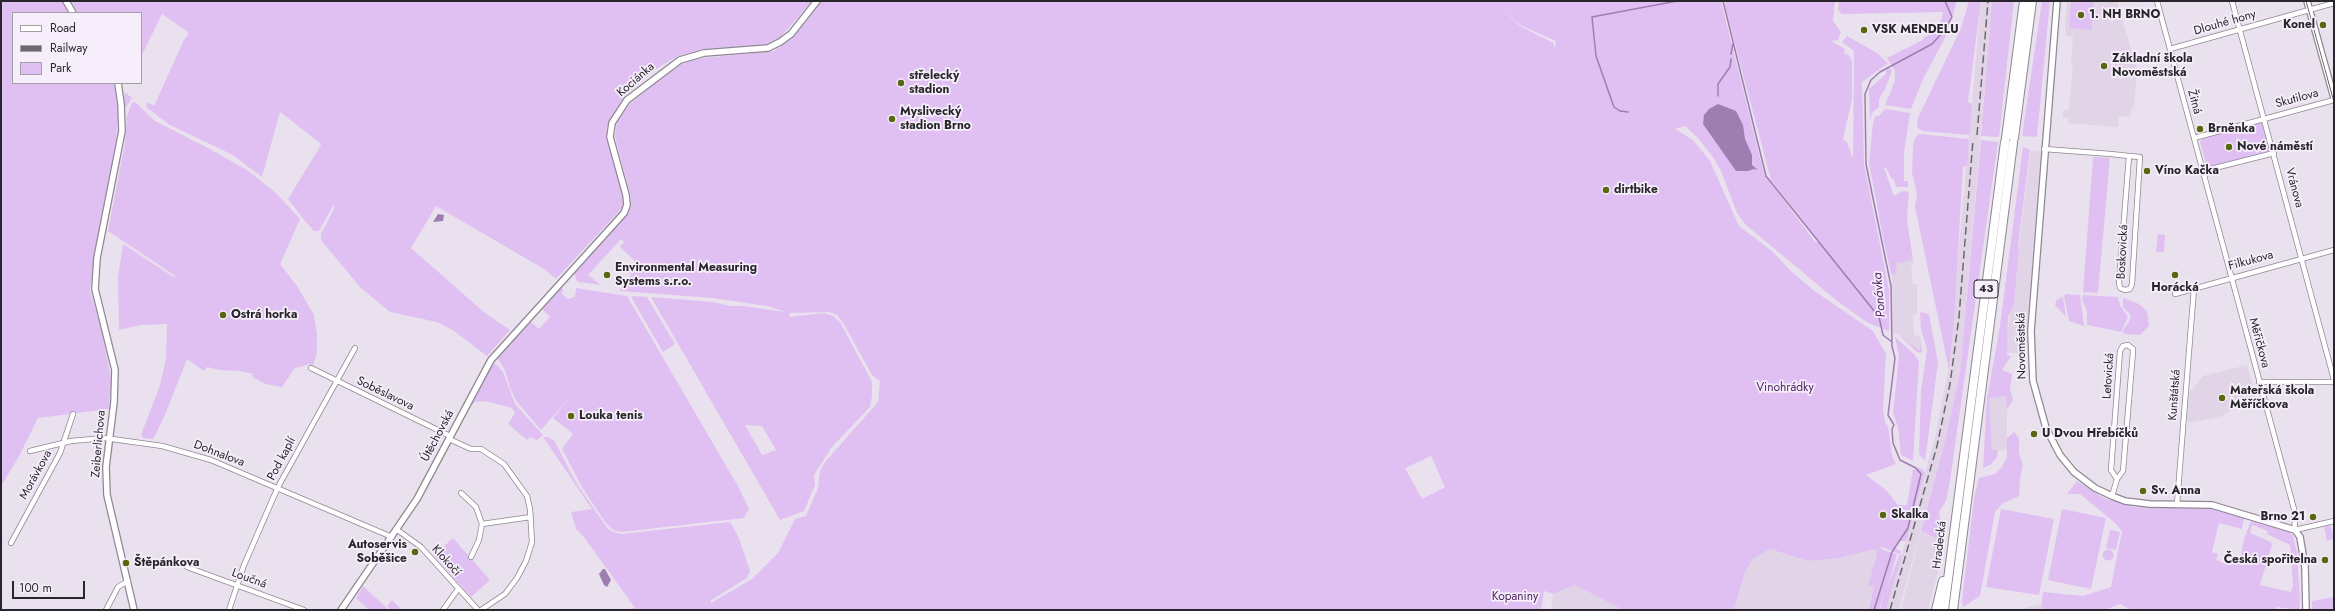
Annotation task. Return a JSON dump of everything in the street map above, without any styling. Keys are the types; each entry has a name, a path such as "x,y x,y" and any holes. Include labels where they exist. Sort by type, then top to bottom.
{"highway":[{"name":"43","path":"2010,140 2024,1"},
{"name":"43","path":"1965,484 2010,140 2032,1"},
{"name":"Hradecká","path":"1944,610 1953,541 1965,484"},
{"name":"Hradecká","path":"1953,610 1965,484"},
{"path":"1936,610 1953,541"}],"street":[{"path":"66,1 72,12"},
{"name":"Kociánka","path":"562,279 617,220 627,205 624,186 610,137 612,124 627,100 680,60 704,53 762,49 780,42 791,34 817,1"},
{"name":"Novoměstská","path":"2057,1 2030,331 2032,370 2036,396 2046,428 2063,460 2086,482 2112,496 2136,503 2219,506 2295,530"},
{"name":"Žitná","path":"2157,1 2194,138"},
{"name":"Vránova","path":"2232,1 2265,118 2334,381"},
{"path":"2307,1 2334,99"},
{"name":"Dlouhé hony","path":"2170,49 2334,3"},
{"name":"Zeiberlichova","path":"118,84 121,104 122,131 95,279 96,296 115,370 116,387 106,476 109,506 134,610"},
{"name":"Skutilova","path":"2265,118 2334,99"},
{"path":"2265,118 2194,138 2203,171 2274,153"},
{"name":"Boskovická","path":"2044,149 2128,156 2140,157 2132,280 2130,289 2125,290 2120,288 2119,283 2128,156"},
{"name":"Měřičkova","path":"2203,171 2294,509 2295,530"},
{"name":"Filkukova","path":"2174,294 2231,277 2334,250"},
{"name":"Útěchovská","path":"341,610 417,499 491,360 562,279"},
{"name":"Kunštátská","path":"2177,504 2194,288"},
{"name":"Letovická","path":"2112,496 2117,478 2123,471 2134,352 2130,346 2125,344 2120,350 2111,470 2117,478"},
{"name":"Pod kaplí","path":"228,610 278,487 355,348"},
{"name":"Soběslavova","path":"311,368 471,449 481,449 504,464 527,496 531,517 532,542 521,572 505,594 481,610"},
{"path":"2259,382 2334,381"},
{"name":"Morávkova","path":"11,543 65,442 73,414"},
{"name":"Dohnalova","path":"30,451 65,442 110,438 146,442 192,453 278,487 392,537"},
{"path":"462,493 476,507 482,524 479,540 471,557"},
{"path":"482,524 531,517"},
{"path":"2306,610 2305,566 2300,537 2295,530 2334,521"},
{"name":"Klokočí","path":"396,529 421,547 478,610"},
{"name":"Loučná","path":"187,567 304,610"},
{"path":"106,610 118,586 128,581"},
{"path":"443,610 458,589"}],"shaded area":[{"path":"1981,1 1992,1 1960,373 1946,437 1899,610 1886,610 1936,434 1948,371"},
{"name":"Základní škola Novoměstská","path":"2067,1 2117,1 2137,69 2134,108 2131,108 2131,117 2119,116 2118,127 2068,123 2069,117 2063,117 2063,110 2069,110 2073,63 2071,62 2073,37 2066,36 2065,28"},
{"path":"1718,104 1736,111 1743,125 1745,139 1752,155 1752,165 1758,170 1736,171 1703,124 1704,115 1709,109"},
{"path":"2031,151 2041,152 2028,317 2027,353 2006,353 2009,315 2014,307 2019,246"},
{"path":"438,214 444,215 443,221 433,222"},
{"path":"1913,260 1914,263 1911,264 1913,284 1917,284 1917,314 1913,315 1914,335 1919,336 1921,339 1920,351 1899,334 1893,332 1892,263"},
{"name":"Mateřská škola Měříčkova","path":"2247,365 2258,403 2228,412 2222,416 2189,423 2187,420 2189,393 2203,376"},
{"path":"1998,395 2007,396 2007,450 1992,451 1989,398"},
{"path":"1921,531 1942,543 1942,556 1928,610 1901,610"},
{"path":"1770,549 1808,561 1839,558 1877,549 1869,586 1874,587 1867,610 1734,610 1745,572 1753,559"},
{"path":"603,569 605,569 611,580 607,587 604,585 599,574"},
{"path":"1575,585 1623,610 1551,610 1553,594"},
{"path":"2043,604 2056,610 2016,610"}],"green space":[{"path":"1,1 62,1 68,12 12,12 12,84 114,84 118,113 116,145 103,208 90,290 102,332 111,379 109,409 38,418 19,456 1,486"},
{"path":"71,1 812,1 779,39 768,44 705,49 678,56 659,67 624,96 607,127 606,138 624,198 622,208 556,279 544,269 436,206 411,248 485,313 510,330 487,356 454,331 437,322 390,312 360,287 321,240 321,234 334,209 334,204 319,231 314,231 288,199 321,145 280,112 262,177 231,154 170,125 146,107 148,102 154,106 185,38 188,35 188,32 162,14 142,55 142,12 77,12"},
{"path":"821,1 1721,1 1764,174 1816,243 1819,241 1771,180 1725,6 1726,1 1835,1 1833,21 1841,32 1838,40 1831,41 1845,49 1844,53 1849,55 1852,61 1852,99 1843,139 1847,142 1853,159 1854,51 1842,42 1847,36 1877,53 1888,63 1862,82 1864,164 1889,290 1889,331 1868,323 1836,300 1746,225 1737,213 1721,171 1713,157 1698,138 1685,126 1675,129 1693,140 1710,161 1739,226 1772,251 1790,270 1813,290 1873,331 1886,354 1883,409 1885,423 1888,426 1892,456 1896,464 1866,475 1886,490 1898,505 1907,505 1913,469 1920,468 1925,472 1906,541 1899,541 1894,548 1901,551 1900,554 1902,555 1886,610 1880,610 1884,592 1879,610 1868,610 1874,587 1868,586 1877,554 1876,549 1839,558 1808,561 1770,549 1753,559 1745,572 1734,610 1623,610 1575,585 1553,594 1544,591 1541,610 622,610 635,608 584,537 576,529 571,512 592,509 543,437 554,440 577,484 608,529 613,532 622,534 730,522 739,538 750,571 747,578 710,601 711,603 752,579 778,553 795,519 806,516 818,488 820,471 825,462 878,402 880,381 872,375 845,326 837,315 829,312 789,313 790,317 824,313 833,316 840,322 872,382 872,396 870,407 832,447 814,475 815,485 804,511 780,520 651,297 713,302 730,306 743,306 786,312 767,306 712,298 619,291 631,275 627,271 636,262 620,247 624,242 621,239 588,275 601,285 579,282 576,280 574,272 630,211 631,197 615,137 617,122 631,103 682,64 695,59 774,51 794,36","holes":["1497,5 1520,25 1556,41 1555,48 1553,43 1520,26","745,425 762,426 776,450 762,455","1431,456 1445,487 1422,499 1405,468","1879,546 1900,554 1888,585 1897,554 1883,550"]},
{"path":"1839,1 1957,1 1946,36 1923,79 1911,109 1885,105 1895,81 1895,71 1887,58 1921,41 1941,21 1943,12 1842,14 1838,10"},
{"path":"1969,1 1981,1 1968,102 1972,104 1970,135 1923,131 1917,128 1918,118 1961,28"},
{"path":"1992,1 2014,1 1999,137 1981,136"},
{"path":"2042,1 2050,1 2037,137 2022,136"},
{"name":"1. NH BRNO","path":"2071,1 2094,1 2092,30 2069,28"},
{"path":"1890,68 1892,71 1885,89 1879,99 1879,107 1872,113 1870,121 1869,89 1886,74 1886,70"},
{"path":"126,93 132,98 125,109 124,95"},
{"path":"135,102 155,121 247,170 275,192 300,219 280,264 297,286 314,315 317,334 317,352 313,366 311,364 295,368 282,387 266,384 252,377 253,374 240,371 220,370 207,367 204,371 187,359 165,415 153,439 143,438 141,435 160,385 166,359 167,324 141,325 119,330 118,277 123,244 175,278 174,275 108,231 125,143 127,116 132,103"},
{"path":"1885,109 1910,113 1904,153 1904,181 1908,181 1908,187 1896,187 1894,179 1891,178 1886,167 1884,168 1894,196 1903,191 1909,192 1907,219 1913,260 1896,263 1897,270 1894,275 1891,274 1869,163 1875,116 1879,116"},
{"path":"2261,120 2270,152 2207,168 2200,142 2204,137"},
{"path":"1919,134 1969,139 1967,166 1963,166 1954,320 1949,370 1915,207 1917,194 1912,173 1913,146 1915,138"},
{"path":"1981,140 1998,142 1950,481 1946,501 1939,512 1943,542 1921,531 1946,437 1960,373"},
{"path":"2023,147 2030,150 2018,246 2014,306 2008,316 2007,355 2011,356 2002,370 2012,374 2010,389 2013,400 2007,409 2006,396 1989,398 1992,450 1998,450 1997,457 1990,465 1983,468 1987,399 2000,326"},
{"path":"2093,157 2110,158 2098,293 2083,292"},
{"path":"2158,234 2165,235 2164,252 2156,252"},
{"path":"559,288 563,289 562,294 568,299 575,297 576,288 627,296 739,488 749,509 744,518 621,532 613,530 605,522 582,487 562,449 573,434 553,418 569,398 541,430 517,402 510,388 505,370 498,359 498,356 526,325 531,322 539,329 550,317 542,309"},
{"path":"2066,294 2080,295 2084,326 2069,321 2064,296"},
{"path":"2083,295 2118,297 2120,305 2128,317 2121,332 2087,325 2087,311 2082,299"},
{"path":"631,297 647,297 675,344 663,352"},
{"path":"2063,297 2066,317 2055,305 2056,301"},
{"path":"2123,298 2139,304 2147,311 2149,326 2140,335 2124,334 2123,330 2129,322 2131,315 2123,307"},
{"path":"1920,312 1929,314 1938,363 1925,461 1919,454 1921,391 1927,349 1921,330"},
{"path":"1896,332 1920,351 1921,339 1922,353 1917,352"},
{"path":"1895,337 1915,355 1919,362 1913,461 1901,455 1898,427 1893,413 1899,357"},
{"path":"495,363 503,372 515,404 543,435 537,440 530,437 527,440 508,424 515,413 512,408 485,401 475,402 471,406 484,377"},
{"path":"2014,432 2019,438 2019,453 2023,465 2020,478 2019,496 2002,504 1995,512 1980,596 1963,607 1962,601 1974,499 1979,478 1995,474 2001,468 2007,457 2007,438"},
{"path":"2077,481 2104,498 2134,507 2215,509 2242,516 2244,518 2242,529 2219,523 2212,552 2218,554 2216,560 2226,564 2235,563 2240,558 2245,536 2251,521 2289,532 2293,536 2297,553 2300,600 2299,610 2277,607 2276,610 2131,610 2120,604 2105,610 2047,610 2041,606 2043,592 2083,596 2111,587 2122,531 2115,523 2080,494 2067,494","holes":["2252,525 2268,531 2267,534 2290,545 2293,585 2291,592 2260,585 2272,545 2271,542 2250,533"]},
{"path":"2001,509 2054,519 2039,595 1986,587"},
{"path":"2062,509 2106,518 2091,589 2048,580"},
{"path":"2330,525 2334,539 2327,541 2324,527"},
{"path":"2110,530 2120,532 2116,550 2106,548"},
{"path":"453,538 490,580 471,597 434,555"},
{"path":"2106,550 2110,550 2112,551 2112,559 2106,560 2103,557 2103,553"},
{"path":"363,586 389,610 369,610 356,598"},
{"path":"2334,597 2334,610 2312,610 2312,601"},
{"path":"392,600 400,608 399,610 392,610 387,606"}],"waterway":[{"path":"1628,112 1620,111 1614,107 1596,56 1592,17 1677,1"},
{"path":"1723,1 1766,176 1879,317 1883,335 1892,342"},
{"name":"Ponávka","path":"1874,610 1892,552 1908,528 1921,474 1916,468 1900,460 1893,443 1892,429 1894,425 1888,415 1895,358 1892,346 1891,286 1866,164 1865,94 1871,80 1880,72 1932,44 1944,31 1952,17 1945,1"},
{"path":"1731,54 1733,44"},
{"path":"1718,96 1718,84 1730,67 1731,59"}],"tram line":[{"path":"2306,1 2334,102"}],"railway":[{"path":"1977,135 1988,1"},
{"path":"1890,610 1937,446 1950,384 1959,317 1973,140"}],"place":[{"name":"1. NH BRNO","path":"2081,15"},
{"name":"Konel","path":"2323,25"},
{"name":"VSK MENDELU","path":"1864,30"},
{"name":"Základní škola Novoměstská","path":"2104,66"},
{"name":"střelecký stadion","path":"901,83"},
{"name":"Myslivecký stadion Brno","path":"892,119"},
{"name":"Brněnka","path":"2200,129"},
{"name":"Nové náměstí","path":"2229,147"},
{"name":"Víno Kačka","path":"2147,171"},
{"name":"dirtbike","path":"1606,190"},
{"name":"Environmental Measuring Systems s.r.o.","path":"607,275"},
{"name":"Horácká","path":"2175,275"},
{"name":"Ostrá horka","path":"223,315"},
{"name":"Mateřská škola Měříčkova","path":"2222,398"},
{"name":"Louka tenis","path":"571,416"},
{"name":"U Dvou Hřebíčků","path":"2034,434"},
{"name":"Sv. Anna","path":"2143,491"},
{"name":"Skalka","path":"1883,515"},
{"name":"Brno 21","path":"2313,517"},
{"name":"Autoservis Soběšice","path":"415,552"},
{"name":"Česká spořitelna","path":"2325,560"},
{"name":"Štěpánkova","path":"126,563"}],"park label":[{"name":"Vinohrádky","path":"1785,388"},
{"name":"Kopaniny","path":"1515,597"}]}
